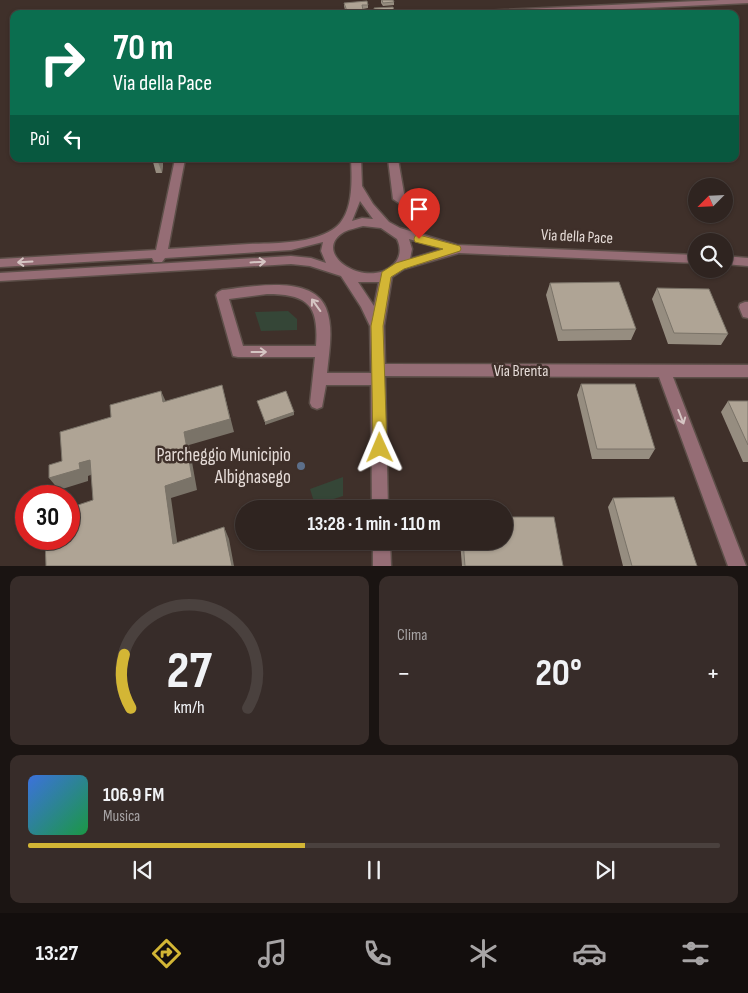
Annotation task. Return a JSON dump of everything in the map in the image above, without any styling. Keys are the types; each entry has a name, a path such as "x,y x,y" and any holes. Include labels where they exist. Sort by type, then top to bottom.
{"street":[{"path":"549,10 748,1"},
{"path":"5,277 76,266 154,260 158,258 161,254 179,162"},
{"path":"356,162 356,202 351,216 329,241 327,248 328,256 343,272 368,305 377,326"},
{"path":"394,162 399,199"},
{"path":"5,277 291,260 311,262 366,278 386,275 400,266 405,259 406,244 397,231 384,224 369,206 357,186"},
{"path":"0,263 291,246 310,242 362,222 384,224"},
{"name":"Via della Pace","path":"397,231 456,249 688,259"},
{"name":"Via della Pace","path":"400,266 456,249"},
{"path":"161,254 163,258 167,259 197,258 235,263"},
{"path":"733,261 748,262"},
{"path":"380,500 377,326 386,275"},
{"path":"317,403 324,324 321,312 315,301 306,293 294,289 222,295 238,352 321,351"},
{"path":"748,307 745,307 748,313"},
{"path":"664,371 737,566"},
{"name":"Via Brenta","path":"319,379 379,375 748,371"},
{"path":"381,550 382,566"}],"green space":[{"path":"288,311 297,319 297,330 261,331 255,312"},
{"path":"343,477 343,496 331,500 313,500 310,489"}],"building":[{"path":"382,0 393,0 394,2 383,3"},
{"path":"367,1 368,5 362,5 363,10 347,10 344,3"},
{"path":"393,7 394,10 374,10 374,8"},
{"path":"619,282 636,329 562,330 550,283"},
{"path":"657,288 709,289 728,334 674,333"},
{"path":"581,384 635,384 655,449 597,449"},
{"path":"222,385 230,419 184,432 192,477 165,486 173,544 224,527 232,566 46,566 45,550 80,550 80,504 93,500 90,460 79,463 80,469 49,478 49,465 62,461 60,432 111,417 110,405 161,391 163,402"},
{"path":"286,391 294,412 265,422 257,401"},
{"path":"728,401 748,401 748,445"},
{"path":"674,497 697,566 632,566 613,498"},
{"path":"513,517 554,517 563,566 465,566 464,550 513,550"}],"place":[{"name":"Parcheggio Municipio Albignasego","path":"301,466"}],"route":[{"path":"380,448 377,326 386,275 400,266 434,254 456,249 419,239"}]}
